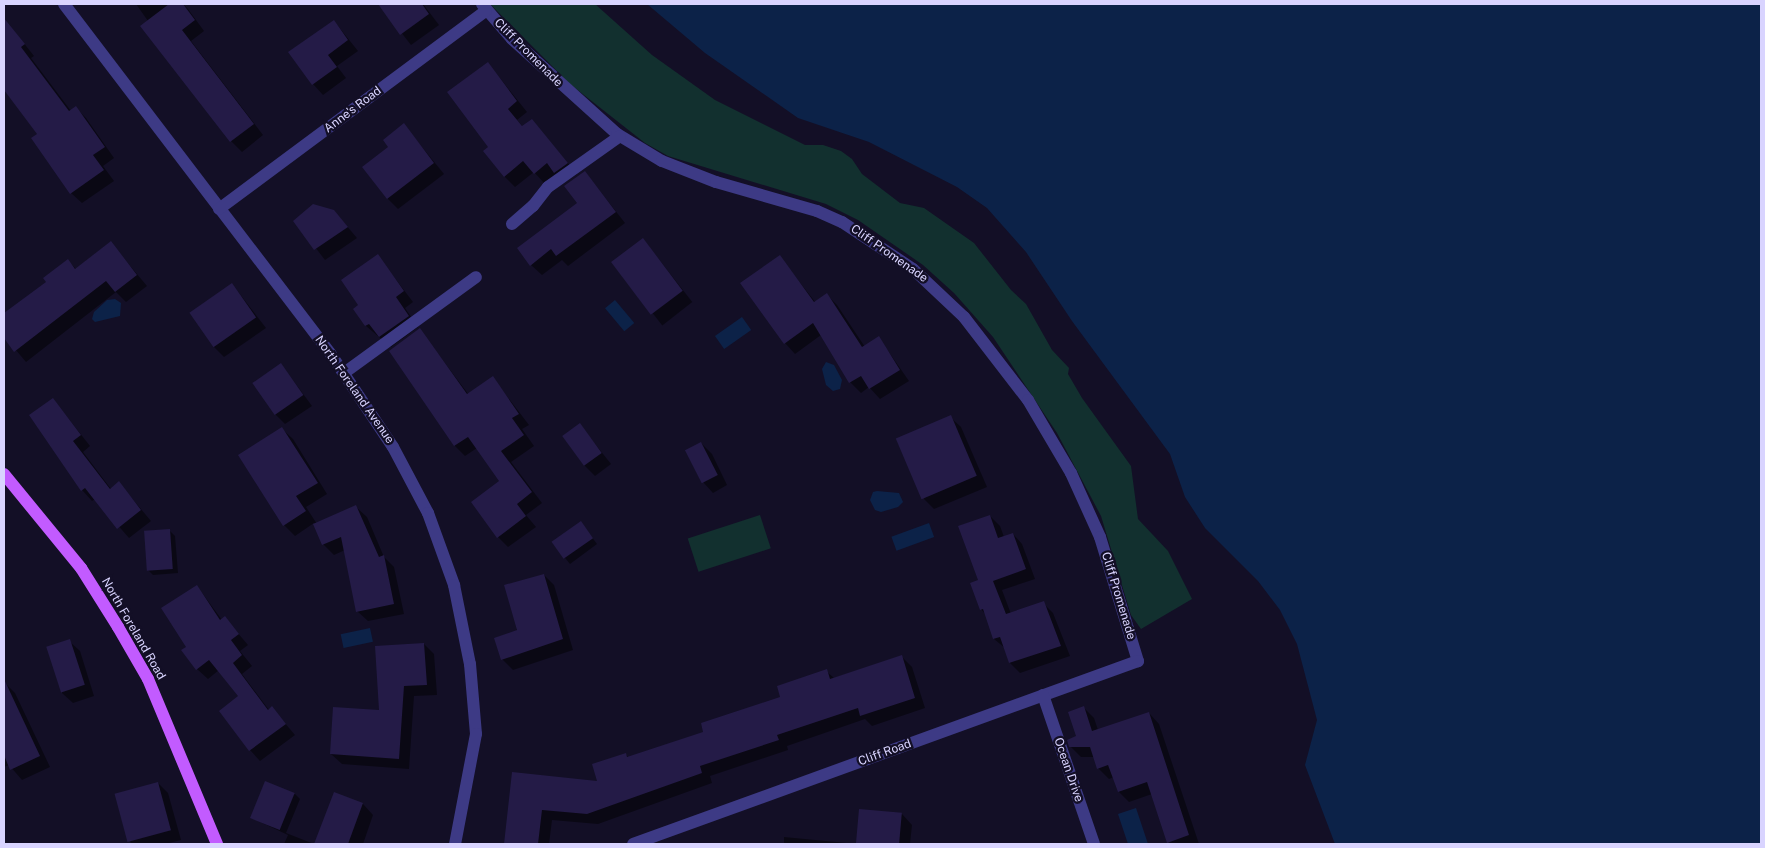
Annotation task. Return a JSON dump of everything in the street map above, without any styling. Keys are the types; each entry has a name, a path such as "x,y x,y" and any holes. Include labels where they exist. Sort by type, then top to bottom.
{"main road":[{"name":"North Foreland Road","path":"4,474 80,568 123,634 148,679 217,844"}],"street":[{"name":"North Foreland Avenue","path":"64,4 344,373 393,447 428,513 454,585 470,664 476,734 455,844"},
{"name":"Anne's Road","path":"219,209 484,7"},
{"name":"Cliff Promenade","path":"484,7 576,100 620,136 662,162 716,182 817,210 842,222 913,269 964,317 1028,400 1071,473 1100,537 1138,661"},
{"path":"512,224 533,206 548,187 620,136"},
{"path":"344,373 476,277"},
{"name":"Cliff Road","path":"633,844 1138,661"},
{"name":"Ocean Drive","path":"1043,695 1094,844"}],"green space":[{"path":"490,4 595,4 652,55 715,100 805,145 823,145 841,151 852,159 862,174 900,203 924,208 974,243 1011,290 1026,304 1052,350 1069,368 1068,374 1082,398 1131,466 1138,519 1168,551 1192,599 1141,629 1131,615 1101,516 1057,433 993,337 954,293 923,265 858,220 826,204 668,156 645,143 570,84"},
{"path":"760,515 771,548 699,572 688,538"}],"water":[{"path":"647,4 1761,4 1761,844 1335,844 1305,765 1317,720 1297,644 1280,610 1258,581 1205,528 1185,497 1170,454 1072,321 1026,252 987,208 957,187 869,142 798,118 705,53"},
{"path":"115,299 121,303 120,316 95,322 92,319 94,312 107,300"},
{"path":"615,300 634,323 624,331 605,308"},
{"path":"742,317 751,330 724,349 715,336"},
{"path":"826,362 834,365 842,380 840,389 833,391 826,385 822,369"},
{"path":"873,492 899,493 903,502 898,507 881,512 875,510 870,500"},
{"path":"929,523 934,537 897,551 891,537"},
{"path":"370,628 373,642 344,648 341,634"},
{"path":"1136,808 1148,844 1128,844 1118,814"}],"building":[{"path":"169,4 183,4 195,20 182,30 254,124 230,142 140,26"},
{"path":"378,4 422,4 429,14 400,35"},
{"path":"4,18 25,44 21,47 69,111 76,106 105,147 93,155 104,170 70,194 31,138 37,134 4,90"},
{"path":"334,20 348,40 328,55 337,67 312,85 288,52"},
{"path":"488,62 517,101 508,109 522,126 532,119 568,163 554,173 547,163 534,174 523,161 504,177 483,151 488,147 447,92"},
{"path":"404,123 434,163 387,199 362,167 388,147 383,140"},
{"path":"585,171 616,212 556,256 551,249 530,266 517,248 577,203 564,186"},
{"path":"313,204 334,210 348,227 314,250 293,221"},
{"path":"643,238 683,291 651,315 611,262"},
{"path":"111,241 137,275 115,292 106,281 14,352 4,338 4,313 46,282 43,278 68,259 75,269"},
{"path":"378,254 404,291 396,297 409,316 379,337 369,324 365,326 353,309 358,305 341,280"},
{"path":"780,255 814,302 827,293 862,347 879,336 900,370 869,389 861,376 849,383 813,323 784,344 740,283"},
{"path":"232,283 256,317 213,347 189,313"},
{"path":"420,328 467,394 493,376 519,414 512,418 524,435 501,451 532,492 517,504 526,516 497,538 471,502 499,481 468,437 454,446 389,351"},
{"path":"281,363 303,395 275,415 252,383"},
{"path":"53,398 81,435 73,441 110,489 119,481 141,510 117,529 85,488 81,491 29,415"},
{"path":"951,415 977,476 922,499 896,438"},
{"path":"580,423 602,453 584,466 562,436"},
{"path":"282,427 318,483 296,496 306,511 283,526 238,455"},
{"path":"701,442 718,475 702,483 685,450"},
{"path":"356,505 379,557 384,555 394,604 356,612 341,537 322,545 313,524"},
{"path":"990,515 998,538 1013,533 1026,569 993,581 1006,614 1044,601 1061,646 1009,663 1000,637 993,639 983,609 980,610 970,583 978,580 958,526"},
{"path":"581,521 593,538 564,559 552,542"},
{"path":"170,529 173,569 147,571 144,531"},
{"path":"544,574 563,639 501,660 494,638 517,630 504,585"},
{"path":"197,585 220,620 225,616 239,634 231,640 242,655 233,663 268,710 272,706 286,724 249,751 219,711 238,696 209,660 196,670 181,650 186,647 161,608"},
{"path":"70,639 85,685 61,692 46,647"},
{"path":"424,643 427,685 404,686 399,759 330,754 333,707 379,710 375,646"},
{"path":"902,655 915,698 860,716 858,708 777,735 779,740 700,766 702,773 587,814 542,810 538,844 504,844 512,772 597,781 592,764 626,753 627,757 703,732 701,723 780,697 777,686 827,669 830,679"},
{"path":"4,679 40,756 10,770 4,755"},
{"path":"1084,706 1092,731 1149,712 1189,835 1167,843 1147,782 1118,792 1108,765 1097,769 1090,747 1069,747 1067,740 1076,736 1068,712"},
{"path":"265,781 295,793 280,830 250,818"},
{"path":"158,782 171,830 127,842 115,794"},
{"path":"334,792 363,803 348,844 314,844"},
{"path":"859,809 902,813 899,844 856,844"}]}
